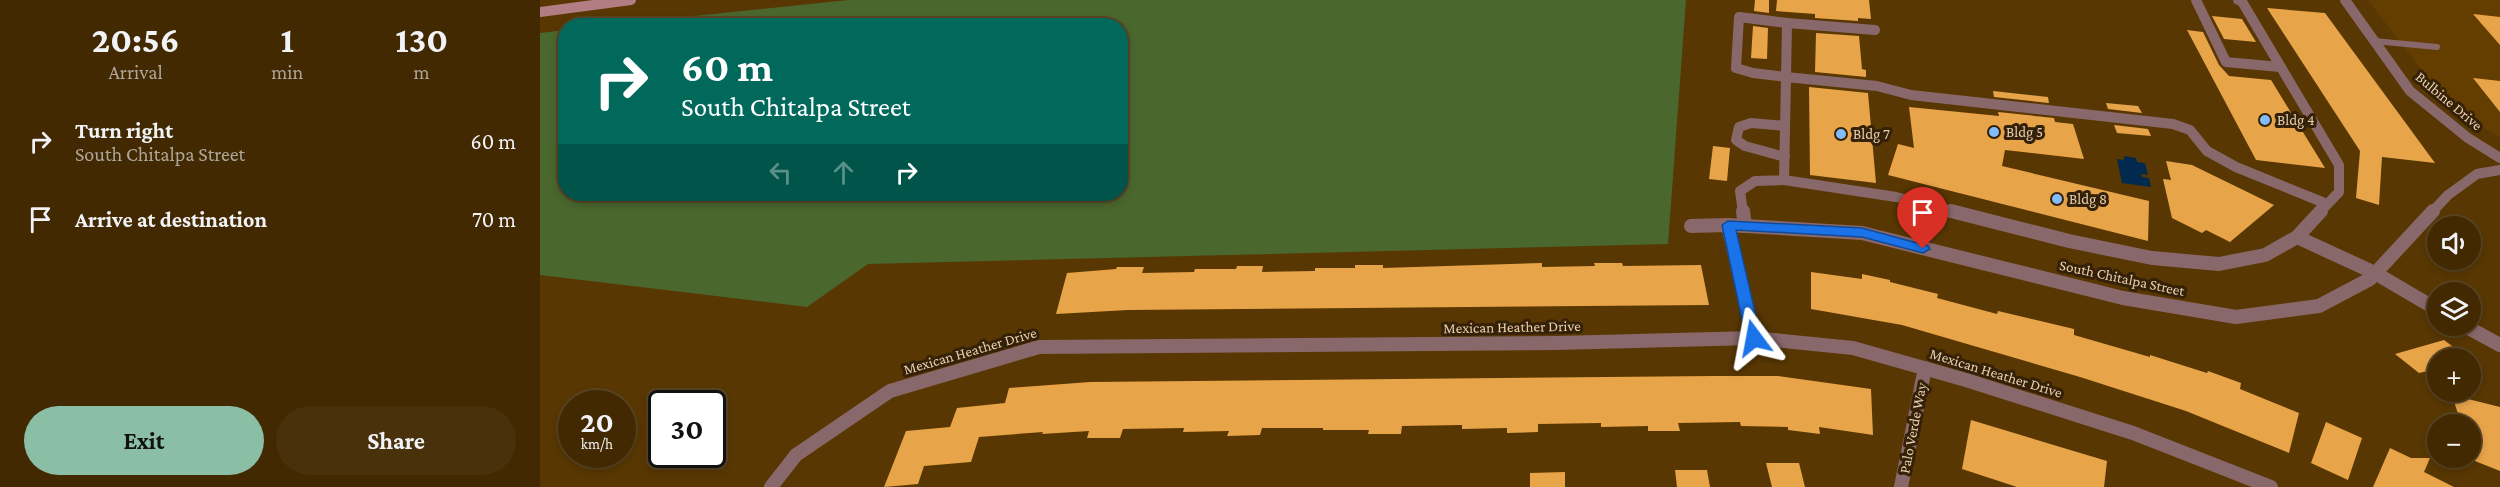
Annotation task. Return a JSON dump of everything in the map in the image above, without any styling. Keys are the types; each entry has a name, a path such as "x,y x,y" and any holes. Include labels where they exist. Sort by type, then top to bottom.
{"main road":[{"path":"540,12 631,0"}],"street":[{"path":"2196,0 2226,62 2280,67"},
{"path":"1745,226 1740,191 1755,181 1784,180 1896,197 2068,241 2152,258 2219,264 2265,255 2297,237 2339,192 2339,165 2241,0 2238,0"},
{"name":"Bulbine Drive","path":"2346,0 2410,91 2468,138 2500,158"},
{"path":"1875,30 1739,17 1736,68 1753,74 1877,86 1911,95 2173,124 2190,130 2206,151 2327,204"},
{"path":"1784,180 1787,23"},
{"path":"1785,126 1751,123 1739,127 1736,140 1745,146 1785,157"},
{"name":"South Chitalpa Street","path":"1691,226 1728,225 1862,232 2123,298 2236,317 2319,306 2370,279 2448,195 2477,174 2500,170"},
{"path":"1728,225 1754,338"},
{"path":"2297,237 2375,273 2427,304"},
{"path":"2481,335 2500,345"},
{"name":"Mexican Heather Drive","path":"771,487 796,455 890,391 1039,347 1556,343 1754,338 1853,348 2133,433 2271,487"},
{"name":"Palo Verde Way","path":"1901,487 1925,369"}],"lane":[{"path":"2374,41 2437,47"}],"shaded area":[{"path":"2368,0 2500,0 2500,137 2470,121 2442,97"}],"green space":[{"path":"848,0 1686,0 1668,244 868,264 807,307 540,275 540,33 558,31 558,201 1128,201 1128,18 675,18"}],"water":[{"path":"2124,156 2136,158 2137,162 2145,163 2148,175 2141,174 2142,177 2149,178 2151,187 2122,183 2117,159 2124,160"}],"building":[{"path":"1755,0 1769,0 1769,13 1754,11"},
{"path":"1777,0 1869,0 1871,19 1858,18 1858,21 1815,18 1815,14 1776,11"},
{"path":"2267,8 2325,13 2435,163 2382,157 2379,205 2356,198 2360,151"},
{"path":"2473,14 2500,17 2500,45"},
{"path":"2212,16 2242,19 2256,42 2224,39"},
{"path":"1753,26 1768,28 1767,59 1751,58"},
{"name":"Bldg 4","path":"2187,30 2203,32 2219,65 2229,76 2271,80 2325,168 2256,160"},
{"path":"1816,33 1859,36 1862,69 1866,70 1866,77 1815,72"},
{"path":"2473,78 2500,81 2500,112"},
{"name":"Bldg 7","path":"1809,87 1868,93 1876,183 1810,175"},
{"path":"1993,91 2048,97 2049,103 1994,97"},
{"path":"2106,103 2138,106 2142,113 2108,109"},
{"path":"1909,107 1999,116 1998,112 2054,118 2055,122 2073,124 2084,159 2005,150 2002,166 2149,201 2148,241 1888,175 1898,144 1914,148"},
{"path":"2114,125 2148,129 2151,136 2117,133"},
{"path":"1713,146 1730,148 1727,181 1709,179"},
{"path":"2166,161 2192,165 2274,205 2230,242 2206,230 2202,233 2172,218 2163,179 2171,180"},
{"path":"1542,263 1542,267 1595,266 1594,263 1622,263 1623,266 1701,265 1709,305 1128,310 1056,314 1067,273 1116,269 1117,267 1144,267 1142,273 1194,272 1195,269 1236,269 1237,266 1263,266 1262,272 1355,268 1355,265 1383,265 1383,268"},
{"path":"1811,272 1862,279 1862,274 1890,280 1890,282 1938,294 1937,298 1997,314 1998,311 2074,329 2074,335 2207,373 2208,371 2241,383 2240,389 2299,413 2289,453 2186,411 2080,377 1902,325 1811,309"},
{"path":"2444,340 2455,348 2427,348 2427,371 2419,373 2395,354"},
{"path":"1778,376 1871,389 1873,435 1819,427 1820,434 1788,430 1788,427 1741,426 1740,422 1678,423 1680,431 1648,431 1648,426 1601,427 1601,423 1538,424 1538,432 1507,433 1507,428 1462,429 1462,425 1402,426 1401,434 1368,434 1369,430 1323,430 1323,428 1262,428 1260,435 1227,436 1229,431 1183,432 1184,428 1123,429 1120,438 1087,438 1089,431 1042,434 1043,432 979,437 971,462 924,466 918,484 884,487 906,431 950,427 957,408 1005,403 1009,388 1090,382"},
{"path":"2454,402 2480,402 2500,407 2500,471 2481,463 2481,414 2458,414"},
{"path":"1971,420 2107,461 2104,487 2017,487 1962,469"},
{"path":"2326,422 2362,438 2348,480 2311,463"},
{"path":"2390,448 2411,458 2427,458 2424,472 2454,487 2373,487"},
{"path":"1766,463 1799,463 1805,487 1772,487"},
{"path":"1675,470 1707,470 1710,487 1677,487"},
{"path":"1565,472 1565,487 1530,487 1530,473"}],"place":[{"name":"Bldg 4","path":"2265,120"},
{"name":"Bldg 5","path":"1994,132"},
{"name":"Bldg 7","path":"1841,134"},
{"name":"Bldg 8","path":"2057,199"}],"route":[{"path":"1754,338 1728,225 1862,232 1923,249"}]}
